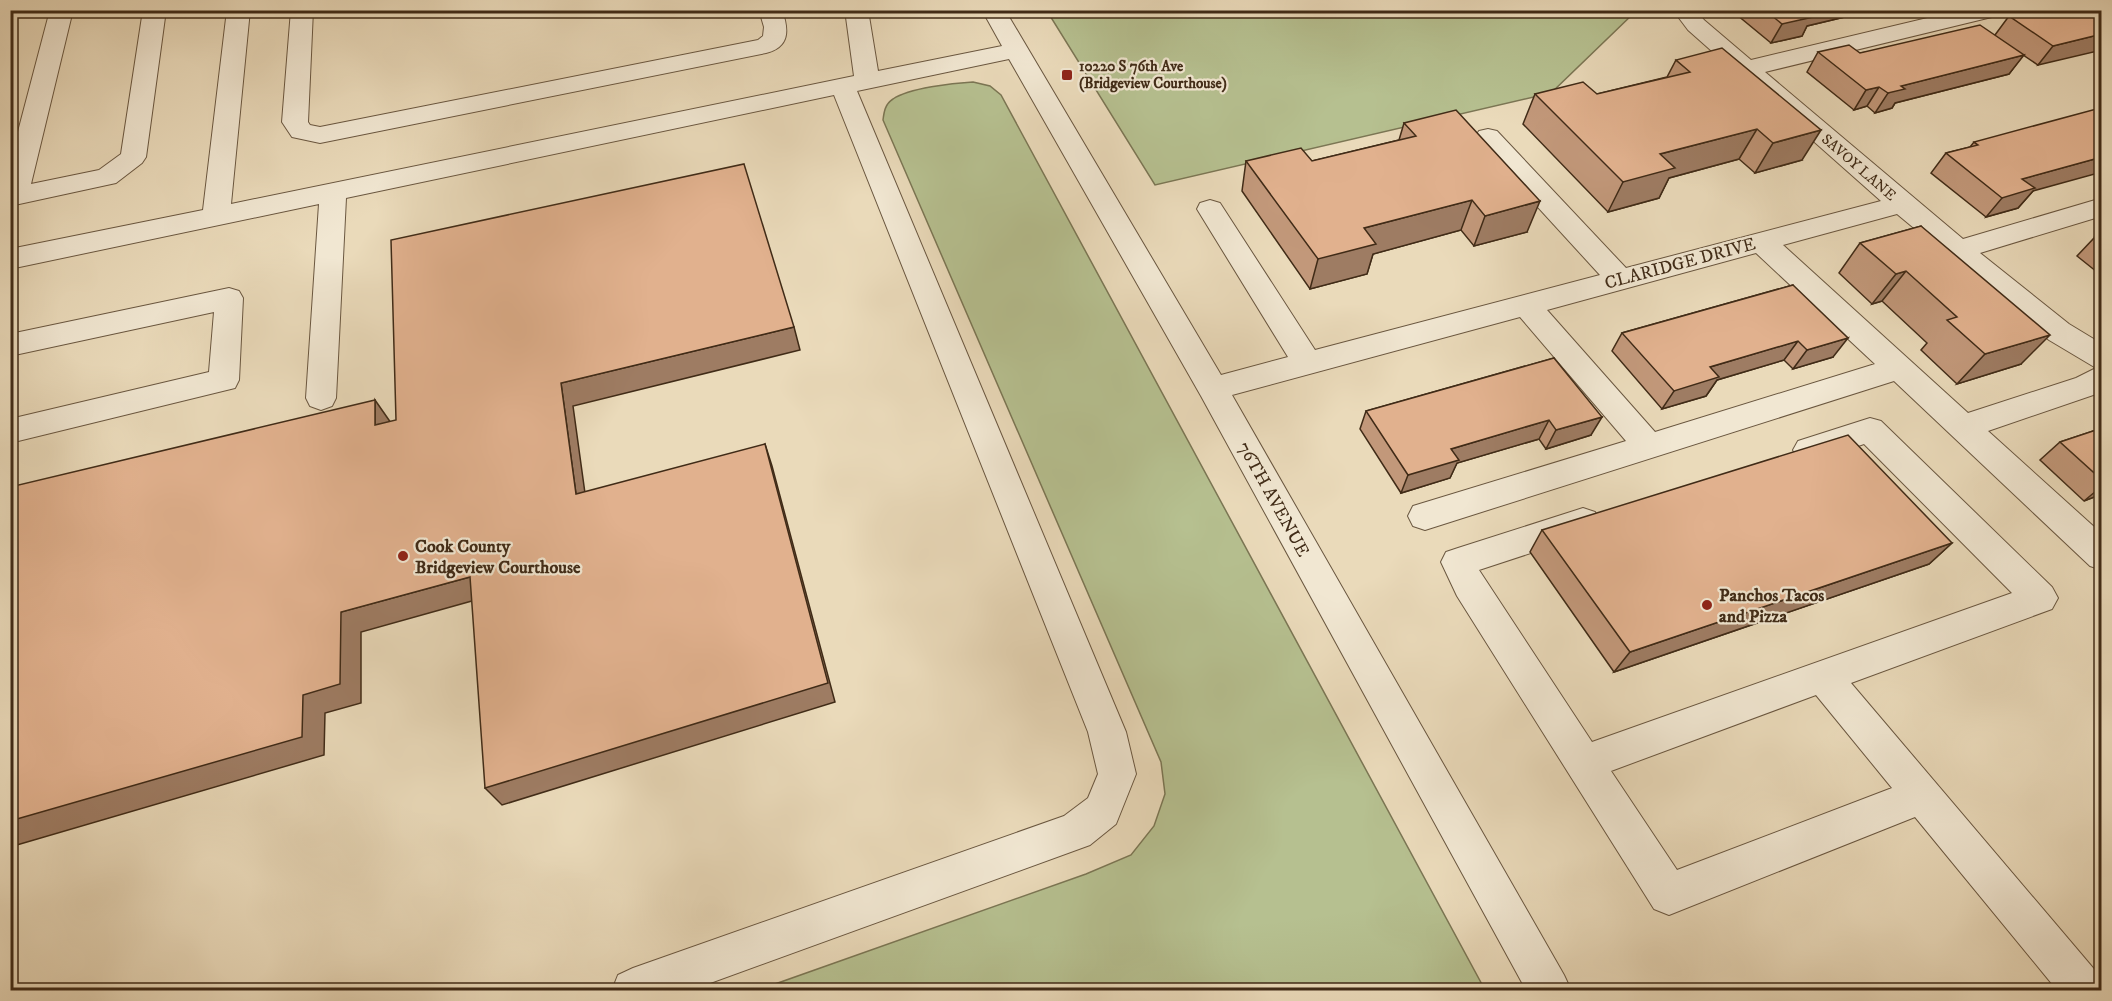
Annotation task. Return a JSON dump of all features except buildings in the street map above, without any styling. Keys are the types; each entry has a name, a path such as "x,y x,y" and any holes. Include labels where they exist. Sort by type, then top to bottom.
{"street":[{"path":"62,10 13,197 107,177 133,157 155,10"},
{"path":"216,216 239,10"},
{"path":"302,10 295,122 301,131 320,135 766,46 775,38 776,27 770,10"},
{"path":"633,990 1076,831 1102,811 1117,774 1107,732 855,83 856,10"},
{"name":"76TH AVENUE","path":"993,10 1213,389 1549,990"},
{"name":"SAVOY LANE","path":"1684,10 1696,25 1902,204"},
{"path":"1746,69 1992,10"},
{"path":"10,259 1016,50"},
{"path":"1488,137 1620,279"},
{"path":"321,398 333,193"},
{"path":"1902,204 2059,332 2102,359"},
{"name":"CLARIDGE DRIVE","path":"1213,389 1902,204"},
{"path":"1958,250 2102,207"},
{"path":"1210,209 1308,364"},
{"path":"1761,241 2102,556"},
{"path":"10,345 229,298 224,380 10,431"},
{"path":"1526,305 1649,446"},
{"path":"1425,516 1899,368"},
{"path":"1963,427 2086,387 2102,378"},
{"path":"1584,763 2040,597 1870,430 1781,459"},
{"path":"1614,512 1458,562 1469,586 1669,894 1922,795"},
{"path":"1823,676 2084,990"},
{"path":"2092,990 2102,986"}],"green space":[{"path":"1047,11 1636,11 1551,93 1155,185"},
{"path":"973,82 990,86 1001,95 1485,990 758,990 1086,874 1131,855 1154,826 1165,794 1161,762 883,120 888,103 900,95 932,87"}],"place":[{"name":"10220 S 76th Ave (Bridgeview Courthouse)","path":"1067,75"},
{"name":"Cook County Bridgeview Courthouse","path":"403,556"},
{"name":"Panchos Tacos and Pizza","path":"1707,605"}]}
